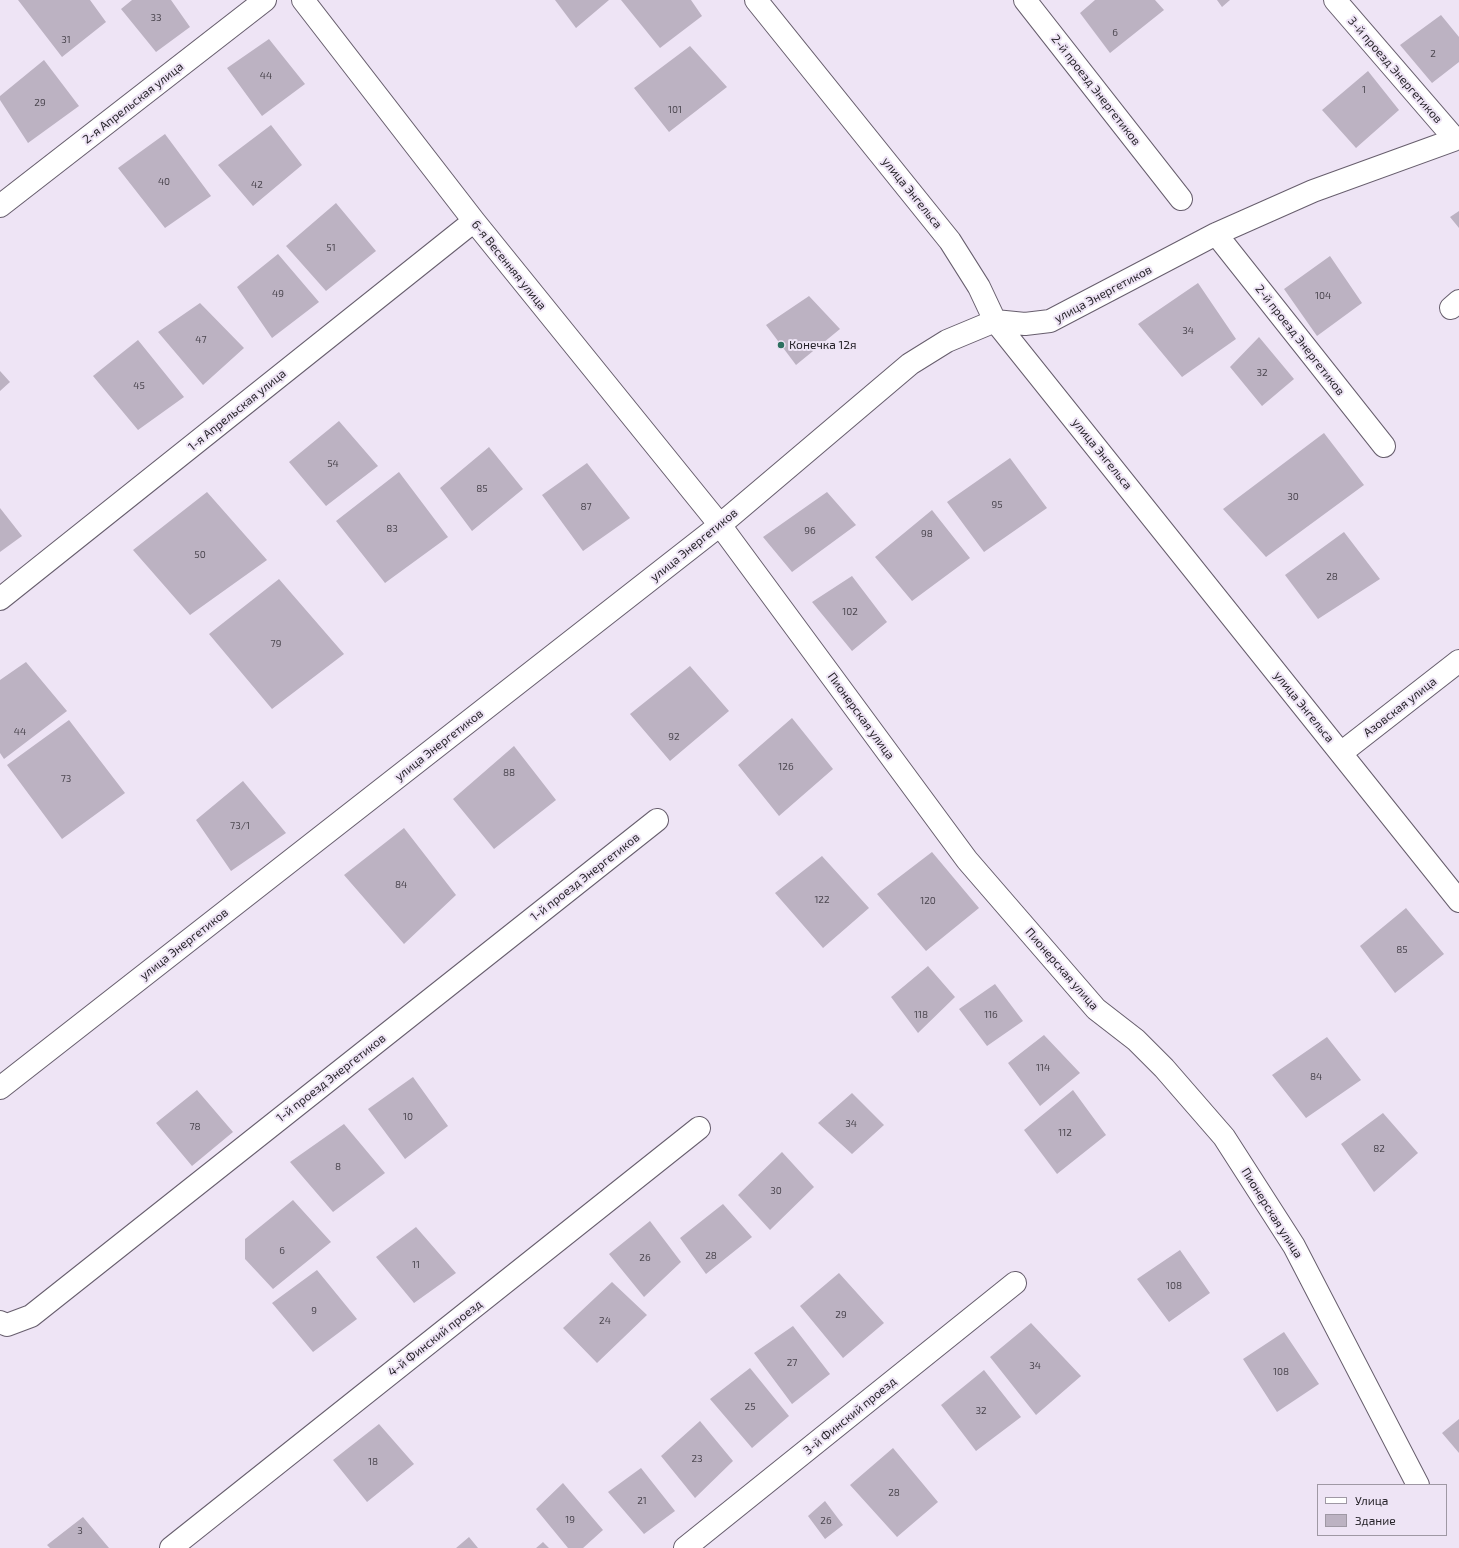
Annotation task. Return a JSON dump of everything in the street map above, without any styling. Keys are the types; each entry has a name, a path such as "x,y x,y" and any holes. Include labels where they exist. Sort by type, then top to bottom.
{"street":[{"name":"2-я Апрельская улица","path":"0,206 265,0"},
{"name":"6-я Весенняя улица","path":"303,0 474,220 720,525"},
{"name":"улица Энгельса","path":"756,0 950,241 979,287 995,321 1459,901"},
{"name":"2-й проезд Энергетиков","path":"1025,0 1181,199"},
{"name":"3-й проезд Энергетиков","path":"1335,0 1457,139"},
{"name":"улица Энергетиков","path":"0,1088 720,525 910,364 947,341 995,321 1025,324 1050,321 1216,234 1313,191 1457,139"},
{"name":"1-я Апрельская улица","path":"0,599 474,220"},
{"name":"2-й проезд Энергетиков","path":"1216,234 1384,446"},
{"name":"Пионерская улица","path":"720,525 968,860 1096,1009 1136,1040 1159,1063 1224,1137 1294,1246 1417,1484"},
{"name":"Азовская улица","path":"1341,753 1459,661"},
{"name":"1-й проезд Энергетиков","path":"0,1322 6,1325 31,1316 657,820"},
{"name":"4-й Финский проезд","path":"171,1548 699,1128"},
{"name":"3-й Финский проезд","path":"684,1548 1015,1283"}],"building":[{"path":"18,0 90,0 106,22 62,57"},
{"path":"132,0 171,0 190,27 156,52 121,9"},
{"path":"555,0 609,0 576,28"},
{"path":"621,0 691,0 702,16 660,48"},
{"path":"1095,0 1155,0 1164,10 1110,53 1080,13"},
{"path":"1217,0 1230,0 1222,7"},
{"path":"1441,15 1459,37 1459,62 1432,83 1400,45"},
{"path":"269,39 305,84 262,116 227,68"},
{"path":"690,46 727,87 669,132 634,88"},
{"path":"44,60 79,106 28,143 0,100 0,96"},
{"path":"1368,71 1399,110 1356,148 1322,110"},
{"path":"271,125 302,165 253,206 218,165"},
{"path":"165,134 211,196 165,228 118,168"},
{"path":"336,203 376,251 326,291 286,246"},
{"path":"1459,211 1459,228 1450,217"},
{"path":"278,254 319,302 272,338 237,287"},
{"path":"1330,256 1362,303 1317,336 1284,289"},
{"path":"1198,283 1236,339 1182,377 1138,324"},
{"path":"809,296 840,329 796,365 766,325"},
{"path":"200,303 244,348 203,385 158,332"},
{"path":"1259,337 1294,379 1262,406 1230,367"},
{"path":"138,340 184,397 138,430 93,376"},
{"path":"0,371 10,382 0,391"},
{"path":"339,421 378,466 326,506 289,462"},
{"path":"1324,433 1364,485 1266,557 1223,509"},
{"path":"489,447 523,489 472,531 440,488"},
{"path":"1010,458 1047,508 984,552 947,502"},
{"path":"587,463 630,518 583,551 542,495"},
{"path":"399,472 448,537 385,583 336,521"},
{"path":"207,492 267,560 190,615 133,550"},
{"path":"827,492 856,525 792,572 763,537"},
{"path":"0,508 22,536 0,552"},
{"path":"932,510 970,558 912,601 875,557"},
{"path":"1344,532 1380,579 1318,619 1285,575"},
{"path":"852,576 887,622 852,651 812,602"},
{"path":"279,579 344,654 272,709 209,634"},
{"path":"26,662 67,711 4,759 0,753 0,680"},
{"path":"690,666 729,711 670,761 630,714"},
{"path":"792,718 833,769 779,816 738,765"},
{"path":"69,720 125,793 62,839 7,765"},
{"path":"514,746 556,800 494,849 453,799"},
{"path":"243,781 286,833 231,871 196,820"},
{"path":"404,828 456,895 404,944 344,875"},
{"path":"932,852 979,908 926,951 877,894"},
{"path":"822,856 869,908 823,948 775,893"},
{"path":"1406,908 1444,954 1395,993 1360,946"},
{"path":"928,966 955,997 918,1033 891,997"},
{"path":"995,984 1023,1021 987,1046 959,1009"},
{"path":"1044,1035 1080,1073 1040,1106 1008,1063"},
{"path":"1327,1037 1361,1080 1306,1118 1272,1075"},
{"path":"413,1077 448,1126 405,1159 368,1109"},
{"path":"197,1090 233,1132 192,1166 156,1123"},
{"path":"1073,1090 1106,1135 1057,1174 1024,1130"},
{"path":"852,1093 884,1125 852,1154 818,1123"},
{"path":"1383,1113 1418,1153 1374,1192 1341,1144"},
{"path":"344,1124 385,1173 333,1212 290,1162"},
{"path":"782,1152 814,1187 770,1230 738,1195"},
{"path":"293,1200 331,1242 273,1289 245,1259 245,1239"},
{"path":"723,1204 752,1237 706,1274 680,1238"},
{"path":"650,1221 681,1262 644,1297 609,1254"},
{"path":"416,1227 456,1273 414,1303 376,1257"},
{"path":"1180,1250 1210,1293 1169,1322 1137,1279"},
{"path":"317,1270 357,1319 313,1352 272,1303"},
{"path":"839,1273 884,1323 843,1358 800,1306"},
{"path":"612,1282 647,1315 597,1363 563,1328"},
{"path":"1031,1323 1081,1376 1036,1415 990,1357"},
{"path":"793,1326 830,1374 792,1404 754,1353"},
{"path":"1284,1332 1319,1384 1277,1412 1243,1359"},
{"path":"750,1368 789,1416 752,1448 710,1399"},
{"path":"984,1370 1021,1417 976,1451 941,1405"},
{"path":"1459,1419 1459,1453 1442,1433"},
{"path":"700,1421 733,1461 695,1498 661,1456"},
{"path":"379,1424 414,1464 367,1502 333,1460"},
{"path":"893,1448 938,1502 897,1537 850,1485"},
{"path":"641,1468 675,1511 644,1534 608,1492"},
{"path":"563,1483 603,1530 583,1548 568,1548 536,1509"},
{"path":"825,1501 843,1525 825,1539 808,1516"},
{"path":"83,1517 109,1548 50,1548 47,1545"},
{"path":"469,1537 478,1548 456,1548"},
{"path":"543,1542 549,1548 536,1548"}],"place":[{"name":"Конечка 12я","path":"781,345"}]}
